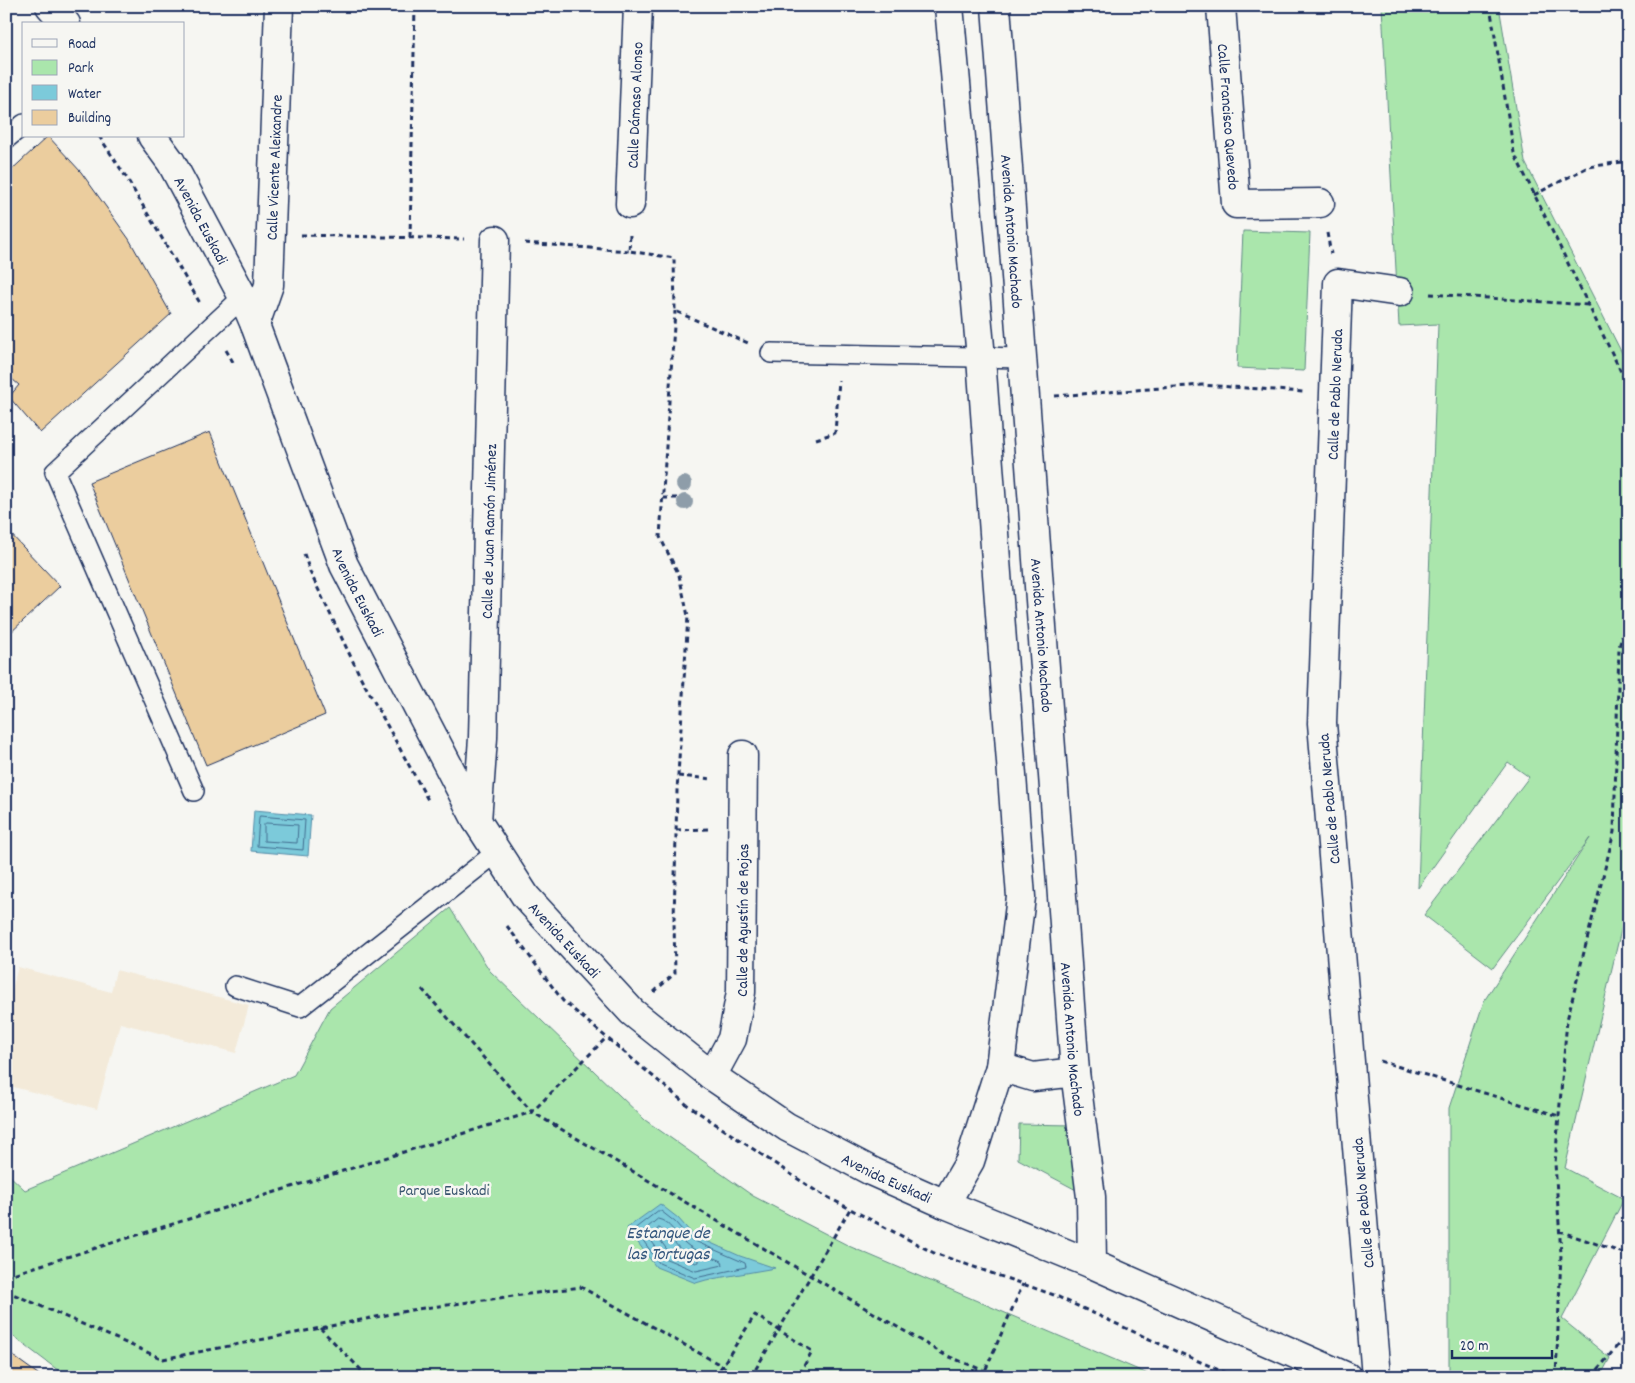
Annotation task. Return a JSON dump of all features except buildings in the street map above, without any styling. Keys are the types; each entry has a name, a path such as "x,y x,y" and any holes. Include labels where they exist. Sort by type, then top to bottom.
{"street":[{"path":"50,6 64,22"},
{"name":"Calle Vicente Aleixandre","path":"255,326 269,286 279,6"},
{"name":"Calle Dámaso Alonso","path":"630,204 638,6"},
{"path":"945,1204 970,1161 1000,1067 1021,897 981,358 950,6"},
{"name":"Avenida Antonio Machado","path":"996,6 1075,1072 1091,1197 1092,1264"},
{"name":"Calle Francisco Quevedo","path":"1221,6 1236,204 1320,203"},
{"name":"Avenida Euskadi","path":"153,138 171,162 243,297 344,565 477,821 526,897 632,1012 712,1076 787,1127 873,1172 945,1204 1092,1264 1347,1377"},
{"name":"Calle de Juan Ramón Jiménez","path":"477,821 484,738 495,240"},
{"path":"1338,284 1400,292"},
{"name":"Calle de Pablo Neruda","path":"1338,284 1322,724 1376,1377"},
{"name":"Calle de Agustín de Rojas","path":"712,1076 732,1039 741,992 743,755"},
{"path":"1000,1067 1033,1078 1075,1072"}],"lane":[{"path":"6,140 22,126"},
{"path":"194,791 55,472 243,297"},
{"path":"771,353 1022,358"},
{"path":"235,986 300,1007 497,852"}],"path":[{"path":"410,237 415,6"},
{"path":"1490,6 1514,153 1629,388"},
{"path":"100,138 126,177 237,368"},
{"path":"1534,195 1588,167 1629,161"},
{"path":"1320,203 1338,284"},
{"path":"629,251 630,204"},
{"path":"6,1276 532,1112 632,1012 675,973 674,920 677,791 688,616 679,575 660,537 675,311 674,258 629,251 495,240 271,235"},
{"path":"1400,292 1589,306"},
{"path":"675,311 771,353"},
{"path":"816,439 835,433 841,354"},
{"path":"1025,398 1202,385 1334,394"},
{"path":"663,498 678,498"},
{"path":"304,553 310,572 360,676 429,801"},
{"path":"1556,1377 1560,1231 1555,1163 1567,1020 1614,832 1619,647 1629,614"},
{"path":"502,920 563,1002 686,1104 816,1191 934,1253 1054,1295 1235,1377"},
{"path":"422,989 532,1112 945,1355 1000,1377"},
{"path":"1349,1051 1559,1116"},
{"path":"751,1377 850,1209"},
{"path":"1560,1231 1629,1254"},
{"path":"981,1377 1023,1284"},
{"path":"6,1290 163,1359 417,1309 581,1287 742,1377"},
{"path":"716,1377 755,1315 812,1351 798,1377"},
{"path":"319,1328 368,1377"},
{"path":"1592,1377 1629,1331"}],"shaded area":[{"path":"18,967 111,992 116,970 249,1005 236,1053 120,1023 97,1109 6,1085 6,1011"}],"green space":[{"path":"1382,6 1499,6 1525,162 1629,367 1629,896 1565,1168 1624,1199 1562,1319 1610,1358 1600,1377 1449,1377 1449,1108 1484,1001 1590,838 1493,968 1424,915 1529,777 1508,762 1418,888 1438,324 1399,326"},
{"path":"1243,231 1310,233 1304,371 1237,368"},
{"name":"Parque Euskadi","path":"450,908 490,971 645,1120 753,1196 851,1247 1155,1377 67,1377 6,1331 6,1172 25,1190 294,1075 330,1008"},
{"path":"1019,1124 1073,1125 1080,1192 1018,1159"}],"water":[{"path":"254,810 311,815 308,856 251,851"},
{"name":"Estanque de las Tortugas","path":"660,1204 678,1218 693,1235 740,1256 775,1268 696,1283 656,1267 627,1228"}]}
